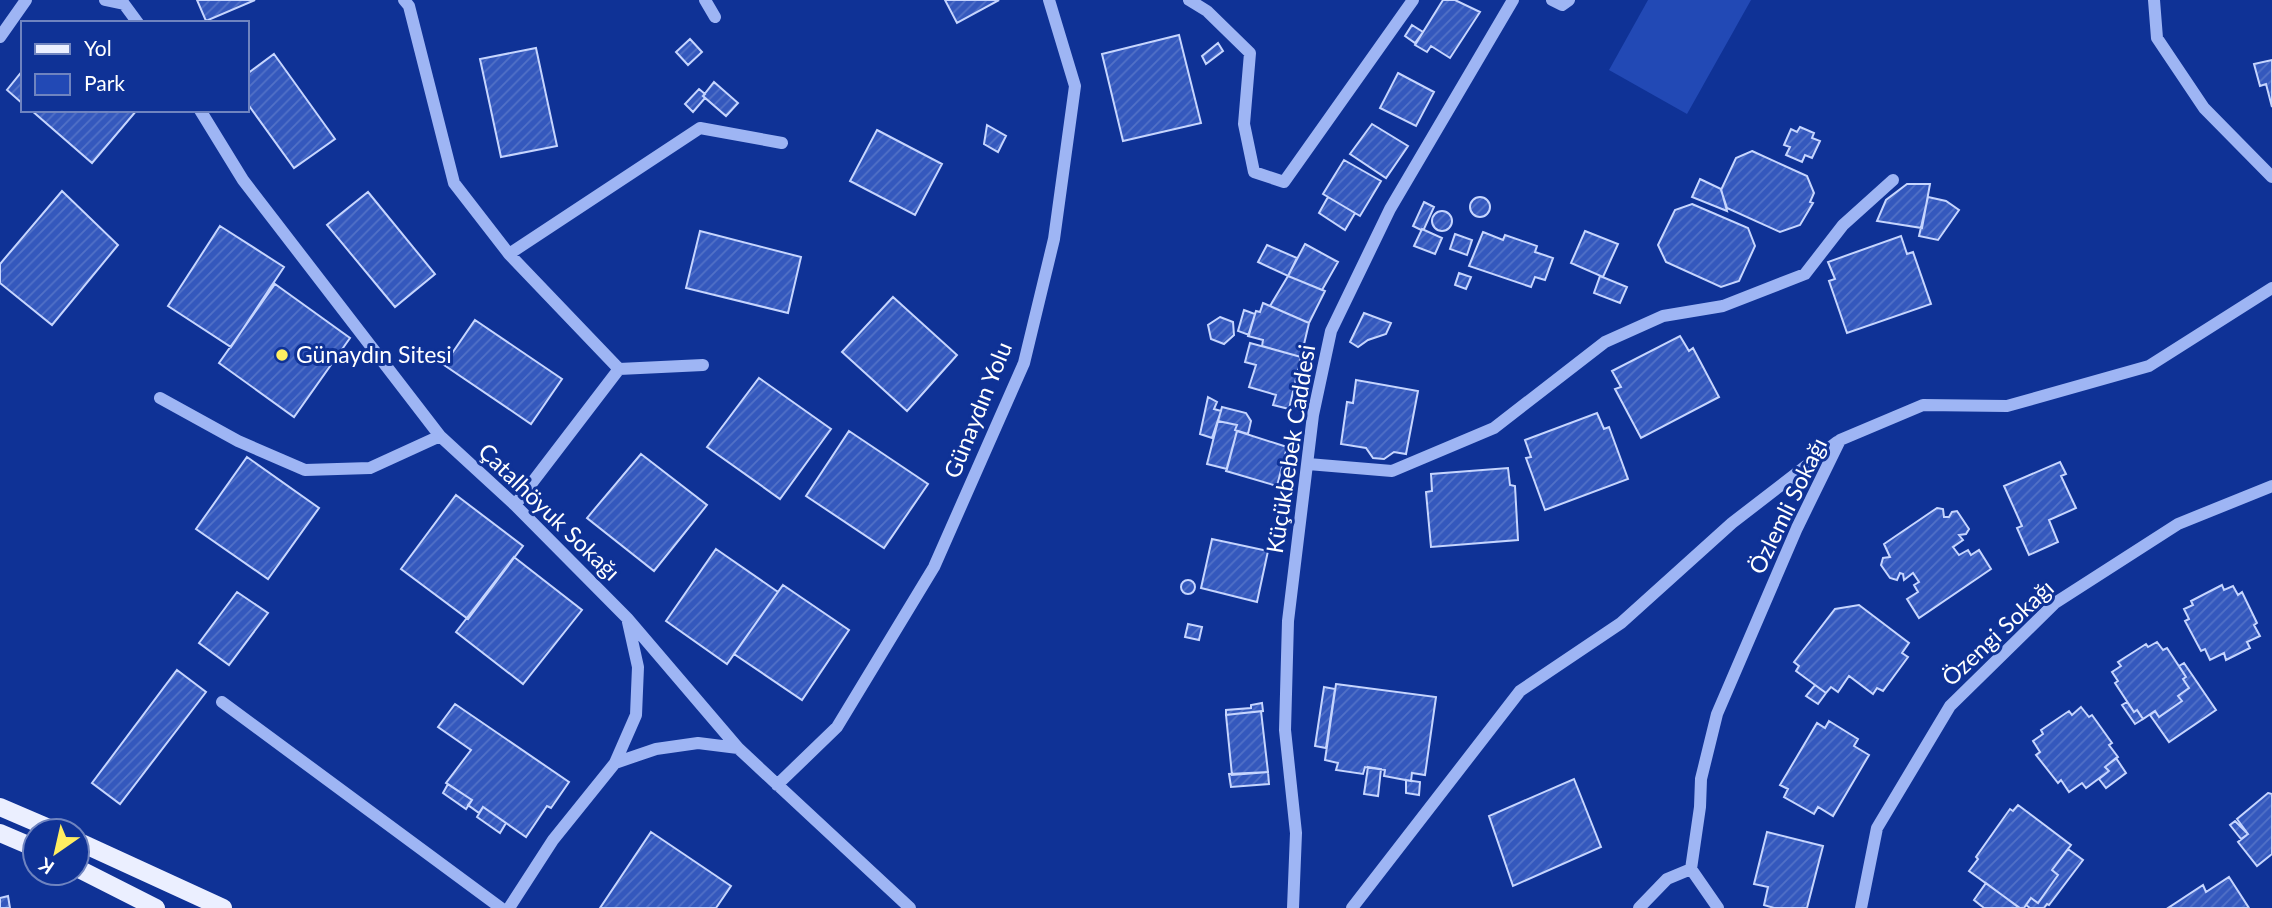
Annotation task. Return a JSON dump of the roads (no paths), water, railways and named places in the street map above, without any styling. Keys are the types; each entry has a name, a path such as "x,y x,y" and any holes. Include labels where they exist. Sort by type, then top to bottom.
{"main road":[{"path":"0,807 23,817"},
{"path":"0,833 21,842"},
{"path":"91,847 223,908"},
{"path":"91,875 156,908"}],"street":[{"path":"0,37 26,0"},
{"path":"105,0 122,2 136,21"},
{"path":"404,0 409,6 454,183 509,254 620,369 703,365"},
{"path":"705,0 715,17"},
{"name":"Günaydın Yolu","path":"776,785 836,727 934,566 1024,363 1054,239 1075,86 1049,0"},
{"path":"1189,0 1207,11 1251,53 1244,124 1254,172 1284,183 1413,0"},
{"name":"Küçükbebek Caddesi","path":"1293,908 1296,834 1285,730 1288,621 1313,415 1331,331 1390,209 1513,0"},
{"path":"1552,0 1562,5 1569,0"},
{"path":"2154,0 2157,38 2204,108 2272,177"},
{"name":"Çatalhöyuk Sokağı","path":"201,112 243,180 440,436 515,505 627,618 738,748 910,908"},
{"path":"509,254 699,128 782,144"},
{"path":"1308,464 1392,471 1494,428 1605,342 1663,316 1723,306 1805,274 1843,225 1893,180"},
{"name":"Özlemli Sokağı","path":"1691,869 1701,779 1717,714 1797,528 1840,440 1923,405 2007,406 2149,366 2272,288"},
{"path":"515,505 620,369"},
{"path":"160,398 238,441 305,470 370,468 440,436"},
{"path":"1352,908 1520,691 1621,623 1732,523 1840,440"},
{"name":"Özengi Sokağı","path":"1861,908 1877,828 1950,706 2055,603 2178,524 2272,486"},
{"path":"509,908 554,840 615,763 636,715 638,667 627,618"},
{"path":"222,702 501,908"},
{"path":"615,763 656,749 698,743 738,748"},
{"path":"1639,908 1667,879 1691,869 1718,908"}],"place":[{"name":"Günaydın Sitesi","path":"282,355"}]}
